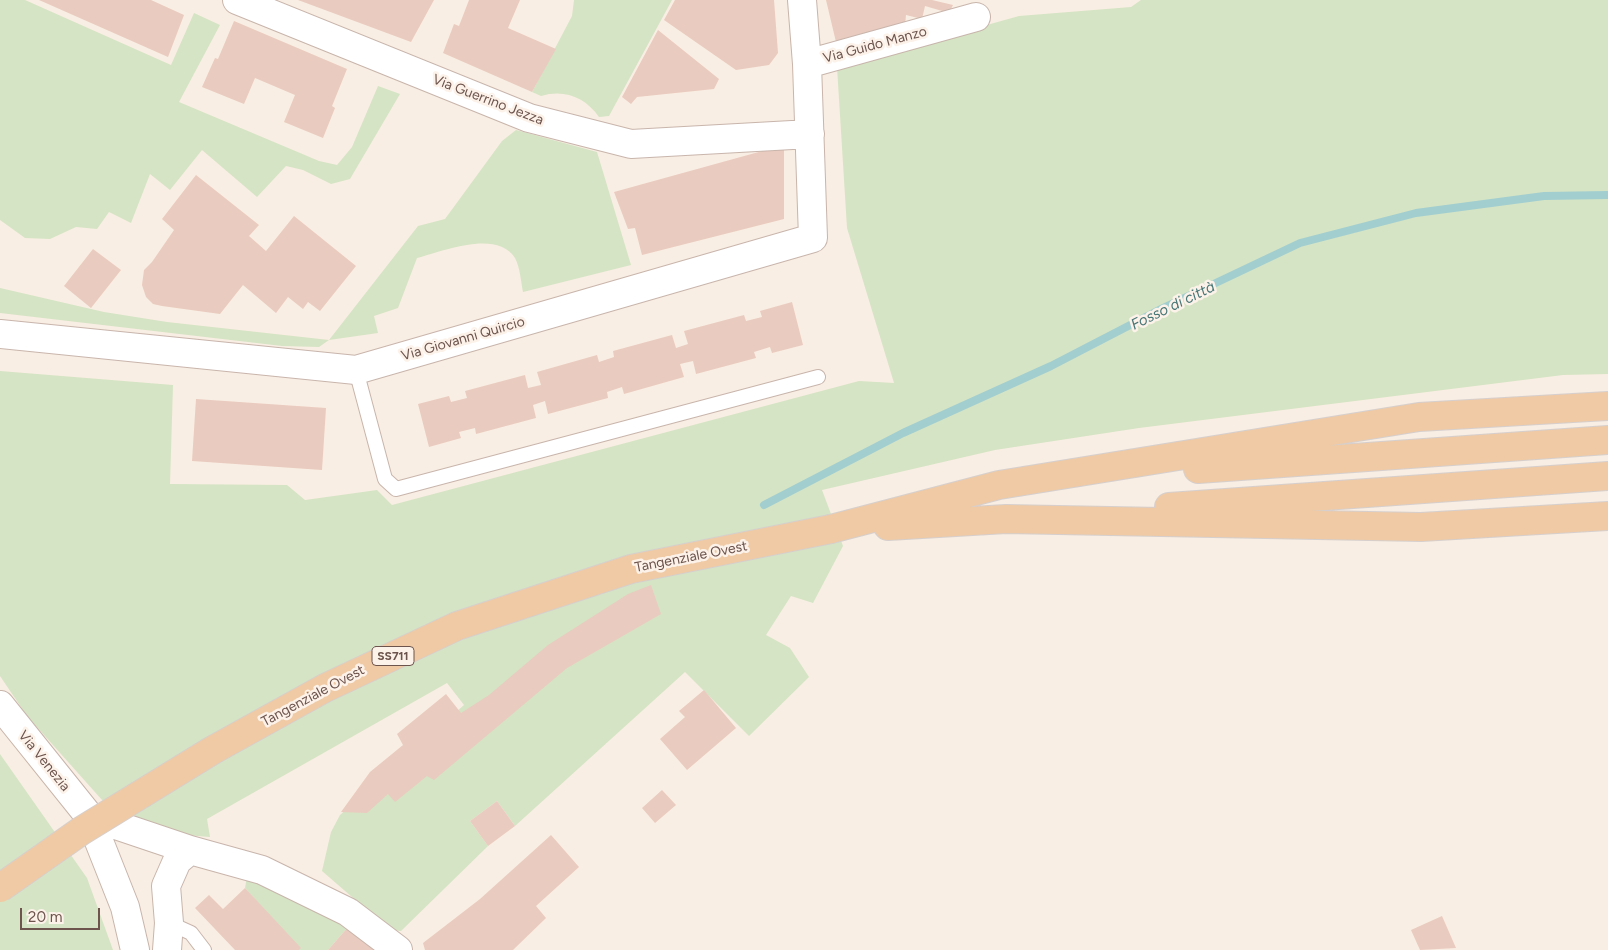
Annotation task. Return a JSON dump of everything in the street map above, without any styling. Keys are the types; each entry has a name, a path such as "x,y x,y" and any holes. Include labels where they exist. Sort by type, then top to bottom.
{"main road":[{"path":"831,529 999,484 1419,417 1608,406"},
{"path":"999,484 1420,452 1608,440"},
{"path":"831,529 1006,519 1608,476"},
{"path":"1006,519 1420,527 1608,516"},
{"name":"Tangenziale Ovest","path":"0,888 81,831 212,750 324,688 457,626 631,570 831,529"}],"street":[{"name":"Via Guerrino Jezza","path":"237,0 529,118 631,144 810,134"},
{"name":"Via Guido Manzo","path":"802,0 807,64 976,17"},
{"path":"807,64 810,134"},
{"name":"Via Giovanni Quircio","path":"0,334 356,370 813,238 810,134"},
{"name":"Via Venezia","path":"0,706 8,728 89,816"},
{"path":"89,816 190,850 262,870 348,912 398,950"},
{"path":"89,816 125,907 135,950"},
{"path":"167,950 169,923 166,886 177,861 190,850"}],"lane":[{"path":"356,370 385,479 396,489 818,377"},
{"path":"169,923 192,933 204,950"}],"green space":[{"path":"0,0 25,0 171,65 194,13 220,25 179,102 319,161 337,165 352,147 378,86 400,94 350,179 331,184 303,170 286,166 257,197 202,150 170,190 150,174 131,223 109,212 97,229 76,227 50,239 25,238 0,220"},
{"path":"574,0 672,0 609,116 599,117 587,104 573,96 550,94 541,96 532,92 572,16"},
{"path":"1141,0 1608,0 1608,374 1563,375 1139,428 995,450 822,490 843,546 813,603 791,596 766,635 790,648 809,677 749,736 685,672 515,826 497,801 470,821 488,846 401,931 390,930 322,871 331,832 340,815 464,705 447,683 207,819 210,837 161,833 119,819 27,716 0,676 0,371 173,385 170,484 287,485 305,500 377,490 392,505 859,381 894,383 847,228 837,67 1019,16 1131,7"},
{"path":"516,130 597,152 631,265 523,292 517,262 507,249 483,243 455,247 417,258 398,308 374,316 378,333 329,340 418,226 445,219 502,141"},
{"path":"0,288 104,312 167,322 329,340 319,347 282,346 0,313"},
{"path":"0,754 87,878 113,950 0,950"},
{"path":"247,876 349,926 328,950 299,950 245,888"}],"building":[{"path":"39,0 151,0 184,15 168,57"},
{"path":"298,0 434,0 411,42"},
{"path":"469,0 520,0 508,28 556,49 532,92 443,53 454,24 459,26"},
{"path":"675,0 774,0 778,53 769,65 736,70 664,20"},
{"path":"826,0 932,0 953,5 949,13 925,6 922,19 906,15 905,25 836,42"},
{"path":"234,21 347,69 332,106 335,108 323,138 284,122 295,95 255,78 244,104 202,87 215,58 218,59"},
{"path":"658,30 719,79 714,89 637,97 631,104 622,97"},
{"path":"784,145 784,219 642,255 635,228 628,229 614,192"},
{"path":"196,175 259,225 249,236 266,251 294,216 356,266 320,311 308,302 303,309 288,297 276,313 243,285 220,314 153,304 146,297 142,285 144,270 152,262 174,230 162,219"},
{"path":"93,249 121,270 91,308 64,286"},
{"path":"792,302 803,345 772,353 770,347 754,352 756,358 696,374 693,361 680,364 684,377 624,394 622,387 607,392 608,398 548,414 545,401 533,405 536,418 476,434 475,428 459,432 461,438 429,447 418,404 449,396 451,402 467,398 465,391 525,375 528,388 541,385 537,372 597,355 599,362 614,357 613,351 672,335 676,348 688,344 684,331 744,315 746,321 762,317 760,311"},
{"path":"196,399 326,408 322,470 192,461"},
{"path":"651,585 661,614 567,668 434,780 427,776 395,802 388,794 367,813 341,812 370,772 403,745 397,734 446,694 461,713 489,695 548,645 628,594"},
{"path":"704,690 736,728 687,770 660,739 685,717 679,711"},
{"path":"662,790 676,805 655,823 642,808"},
{"path":"497,801 515,826 488,846 470,821"},
{"path":"551,835 579,867 536,906 546,918 513,950 425,950 423,943 480,899"},
{"path":"245,888 301,948 299,950 235,950 195,908 209,895 223,909"},
{"path":"1442,916 1456,948 1420,950 1411,930"},
{"path":"349,926 375,950 328,950"}],"waterway":[{"name":"Fosso di città","path":"764,505 903,433 1051,366 1163,308 1300,243 1416,213 1544,196 1608,195"}]}
